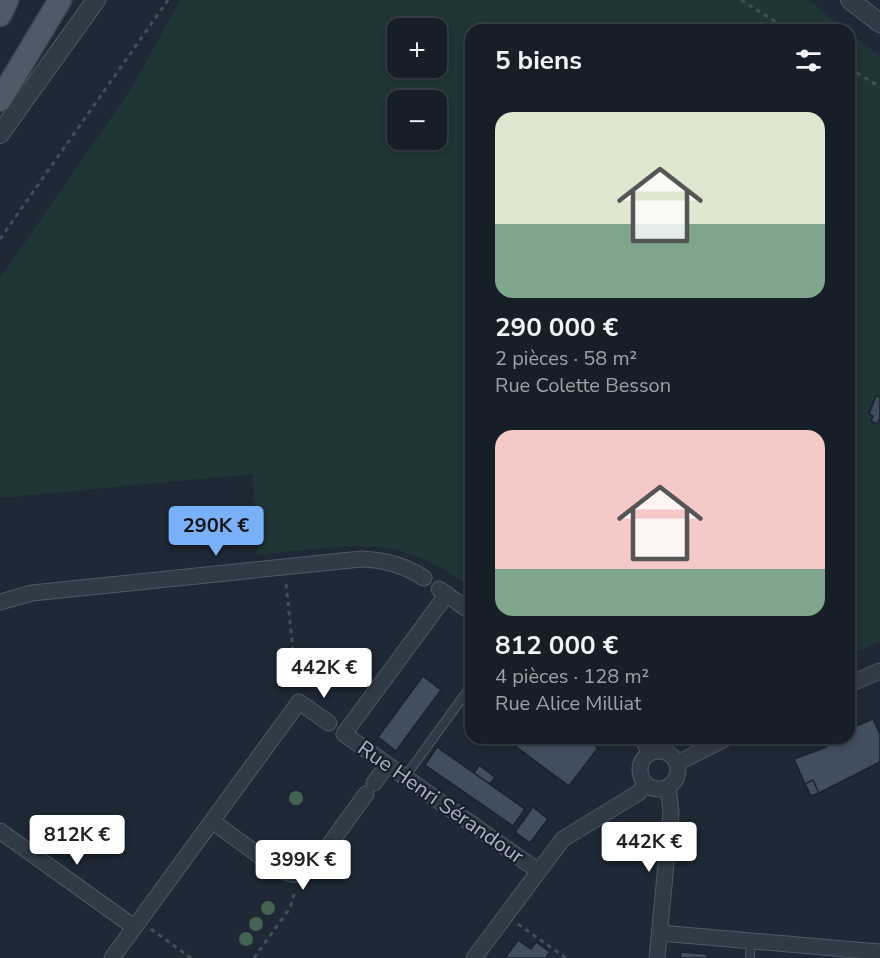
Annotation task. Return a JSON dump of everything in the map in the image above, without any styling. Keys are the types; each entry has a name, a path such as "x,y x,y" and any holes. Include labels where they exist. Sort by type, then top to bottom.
{"main road":[{"path":"0,15 7,0"},
{"path":"0,76 42,0"},
{"path":"0,100 60,0"}],"street":[{"path":"0,134 80,19 96,0"},
{"path":"850,0 878,21"},
{"path":"0,602 32,593 361,559 387,561 410,568 424,578"},
{"name":"Rue Henri Sérandour","path":"465,608 443,591 344,734 537,870"},
{"path":"855,681 880,670"},
{"path":"112,958 299,702 329,723"},
{"path":"645,744 650,753"},
{"path":"677,763 716,744"},
{"path":"663,752 674,758 677,763 676,779 668,787 657,789 643,780 640,768 645,757 650,753 663,752"},
{"path":"212,821 276,868 287,874 299,875 308,872 314,866 387,765"},
{"path":"474,958 537,870 563,839 638,793 646,784"},
{"path":"657,958 672,812 668,787"},
{"path":"0,831 137,923"},
{"path":"660,933 880,952"}],"lane":[{"path":"405,777 465,694"},
{"path":"750,958 752,941"}],"path":[{"path":"0,239 168,0"},
{"path":"741,0 779,24"},
{"path":"855,72 880,87"},
{"path":"284,567 299,702"},
{"path":"254,958 290,908 299,875"},
{"path":"505,915 566,958"},
{"path":"137,923 146,926 191,958"}],"green space":[{"path":"180,0 809,0 837,24 465,24 465,583 423,560 403,552 378,547 326,548 257,555 253,474 0,498 0,278 131,89"},
{"path":"855,37 880,56 880,641 855,652"}],"building":[{"path":"876,396 880,397 880,419 877,424 871,421 873,416 869,414"},
{"path":"423,676 441,690 396,751 378,737"},
{"path":"873,719 880,734 880,762 819,793 813,780 805,784 794,759 828,744 855,744 855,726"},
{"path":"512,744 592,744 598,748 569,786"},
{"path":"437,747 525,809 513,826 425,765"},
{"path":"479,765 495,777 490,784 474,773"},
{"path":"813,780 819,793 811,796 805,784"},
{"path":"533,807 548,819 530,843 515,832"},
{"path":"518,940 531,949 536,942 550,952 546,958 505,958"},
{"path":"681,952 707,954 707,958 680,958"}]}
